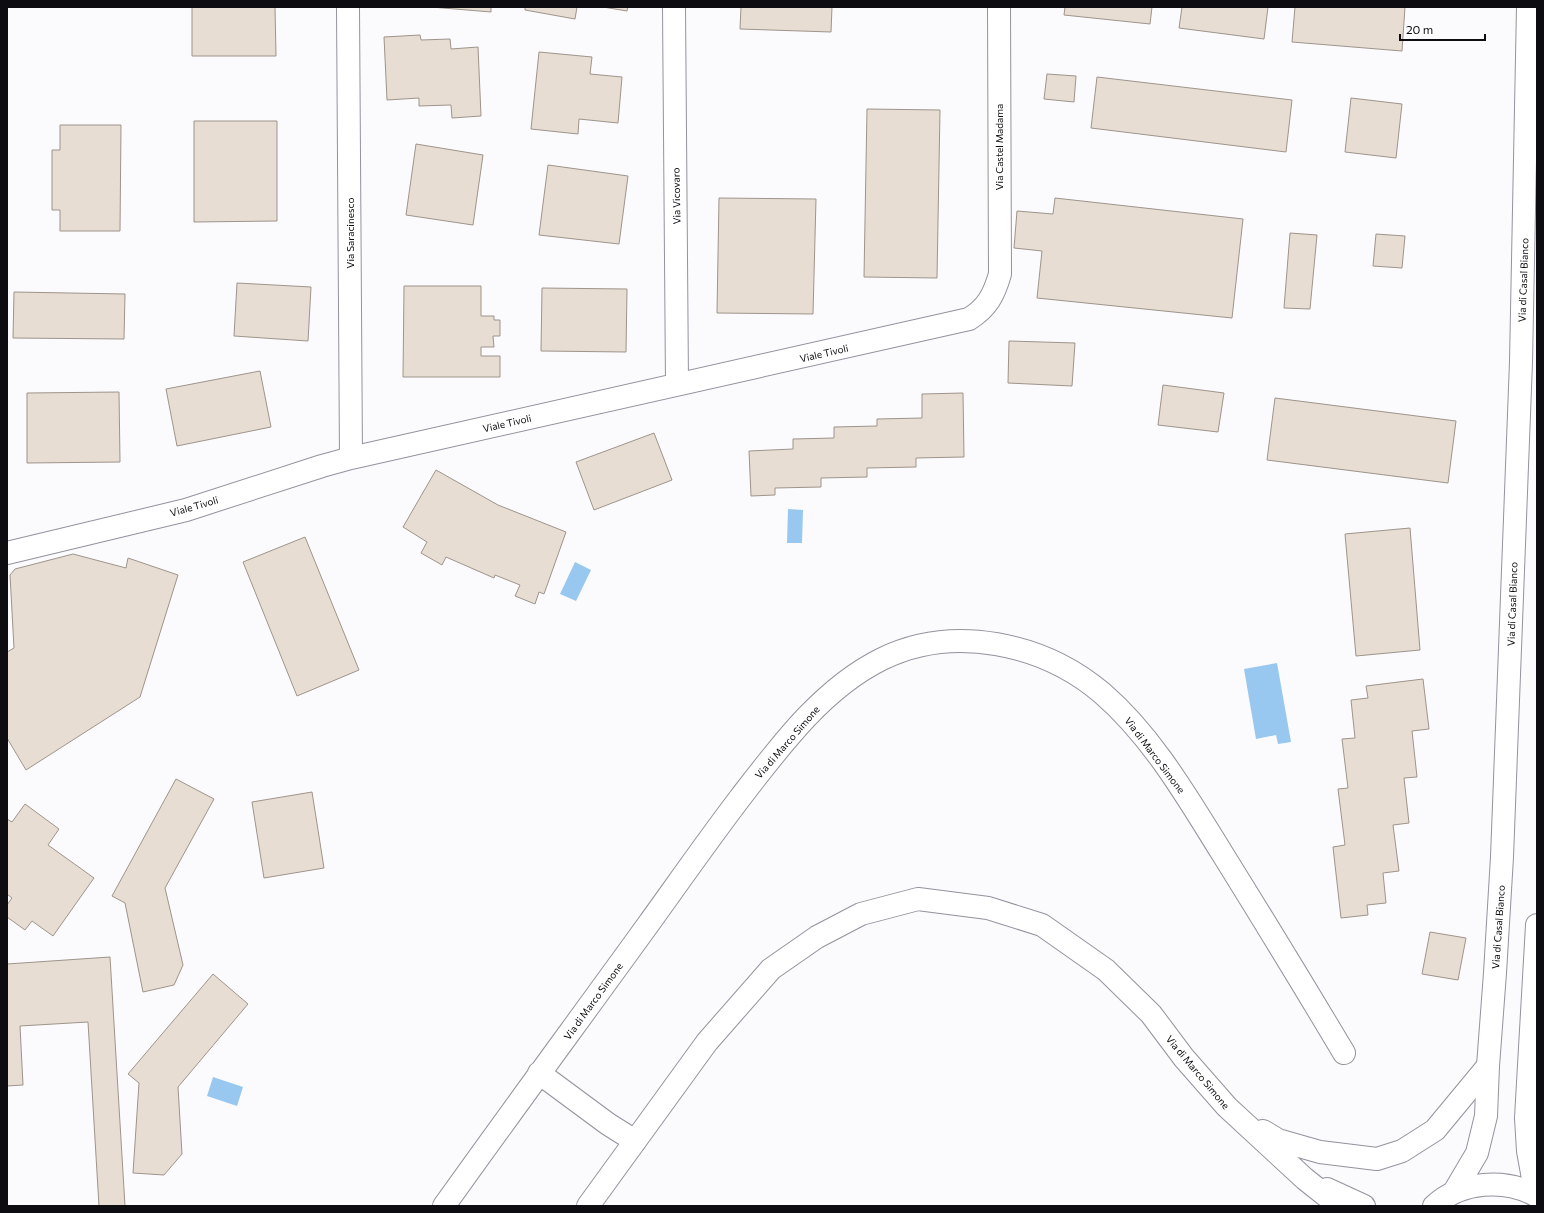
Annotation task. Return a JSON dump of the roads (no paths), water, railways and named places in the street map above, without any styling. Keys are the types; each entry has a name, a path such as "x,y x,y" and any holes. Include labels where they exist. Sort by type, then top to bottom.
{"street":[{"name":"Via Saracinesco","path":"348,7 351,458"},
{"name":"Via Vicovaro","path":"674,7 677,384"},
{"name":"Via Castel Madama","path":"996,287 1001,264 999,7"},
{"name":"Via di Casal Bianco","path":"1454,1192 1468,1169 1480,1141 1486,1116 1502,856 1509,703 1525,222 1528,7"},
{"name":"Viale Tivoli","path":"7,553 186,510 351,458 969,319 987,305 996,287"},
{"name":"Via di Marco Simone","path":"444,1206 713,834 801,724 838,688 877,661 898,652 922,645 957,642 994,643 1016,647 1037,654 1064,667 1091,684 1128,718 1159,757 1190,802 1344,1053"},
{"name":"Via di Marco Simone","path":"588,1206 707,1042 771,969 817,937 861,914 918,899 988,908 1042,925 1106,970 1151,1014 1184,1058 1227,1107 1306,1179 1339,1206"},
{"path":"1434,1206 1454,1192 1475,1185 1506,1185 1536,1195 1528,1152 1526,1118 1537,925"},
{"path":"1227,1107 1278,1140 1320,1152 1377,1159 1402,1151 1435,1130 1488,1066"},
{"path":"539,1073 608,1124 635,1141"},
{"name":"Via di Marco Simone","path":"1306,1179 1364,1206"}],"water":[{"path":"788,509 803,510 802,543 787,543"},
{"path":"575,562 591,570 576,601 560,594"},
{"path":"1277,663 1291,742 1278,744 1276,735 1256,739 1244,669"},
{"path":"213,1077 243,1087 237,1106 207,1096"}]}
